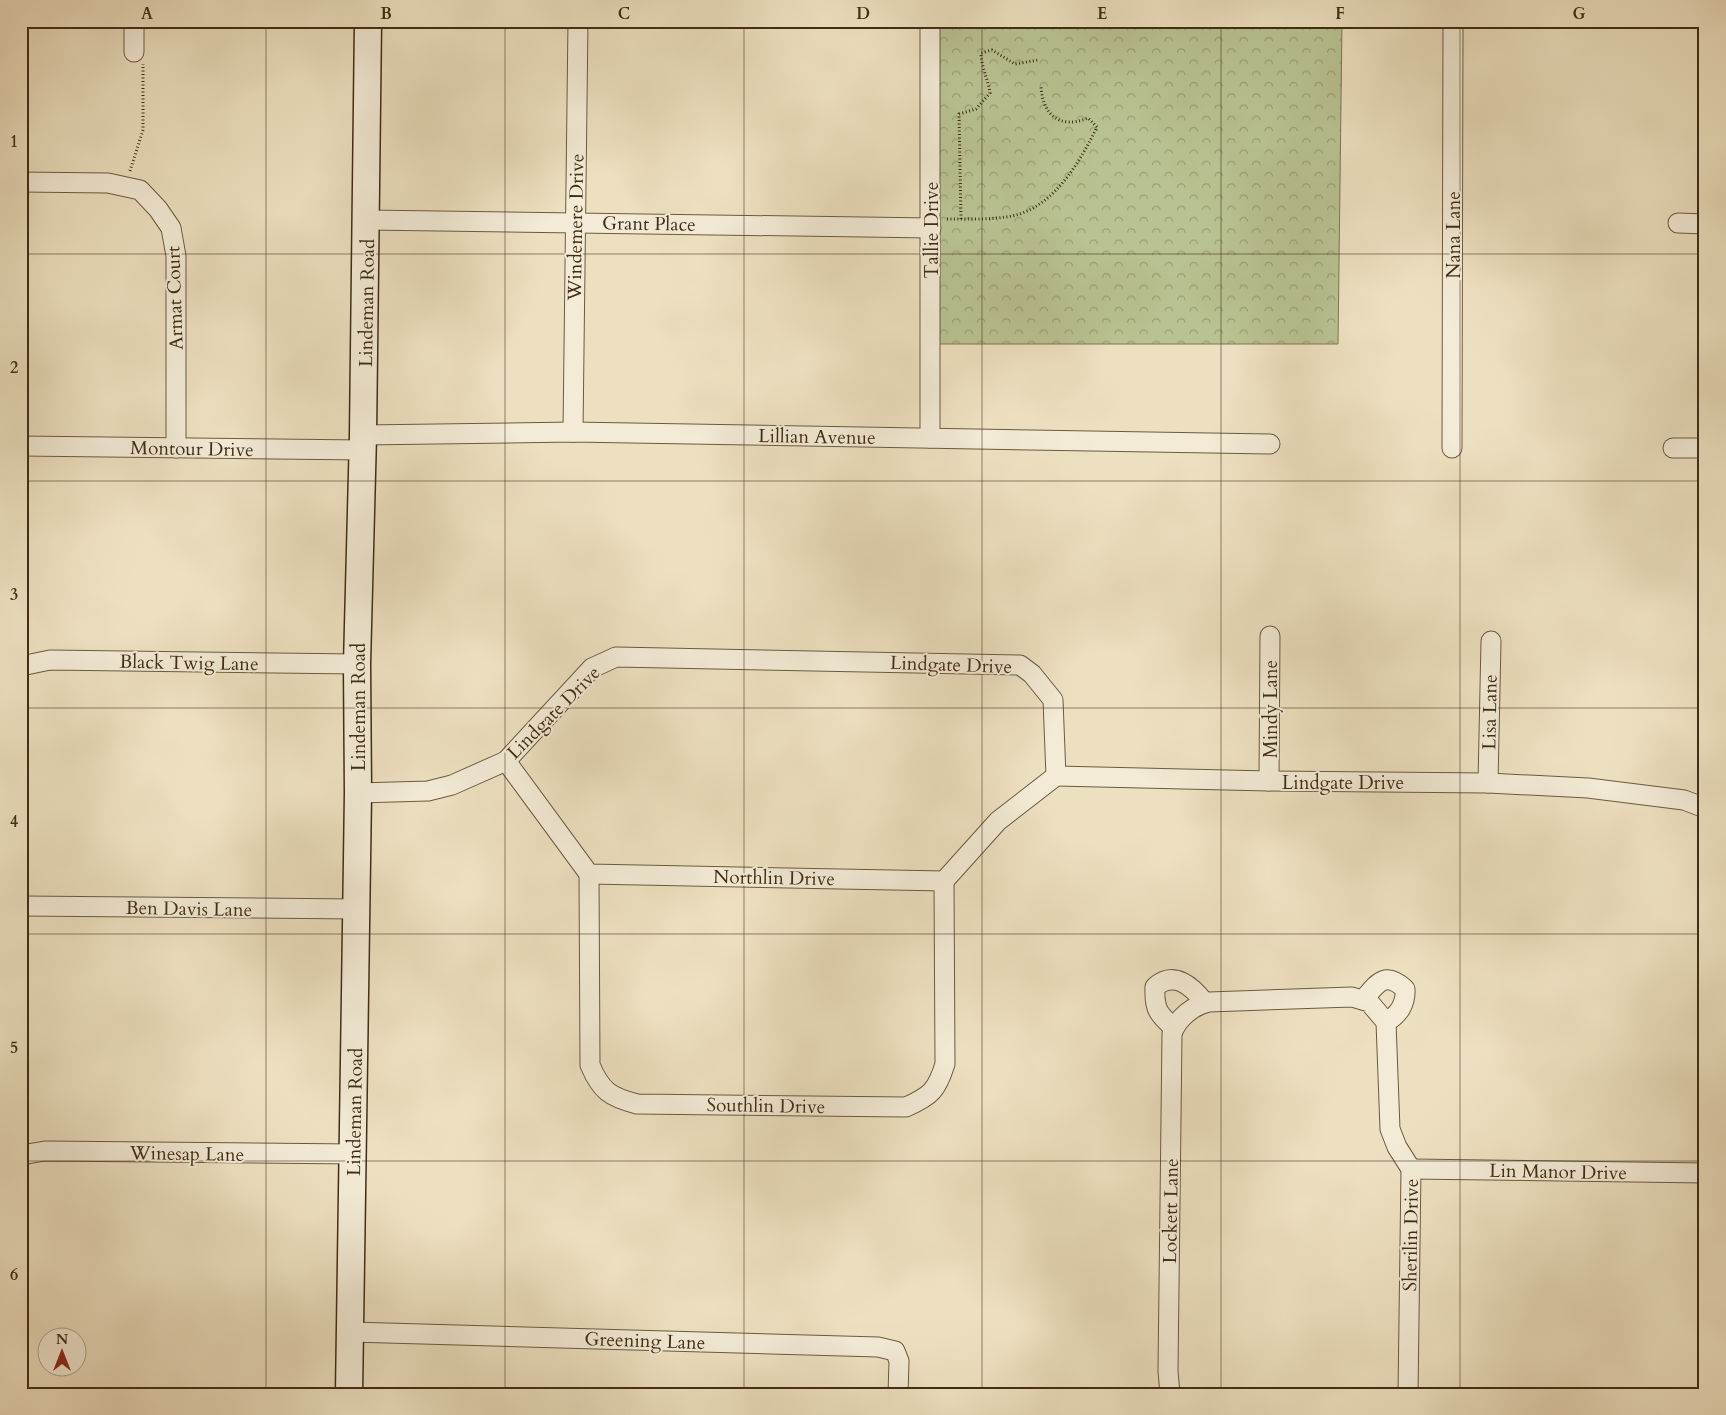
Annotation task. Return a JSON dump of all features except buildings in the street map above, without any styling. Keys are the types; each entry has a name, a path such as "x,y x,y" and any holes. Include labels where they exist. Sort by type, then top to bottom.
{"street":[{"path":"134,21 134,52"},
{"name":"Lindeman Road","path":"349,1394 357,909 357,664 367,220 368,21"},
{"name":"Windemere Drive","path":"573,432 574,222 578,21"},
{"name":"Tallie Drive","path":"930,21 930,438"},
{"name":"Nana Lane","path":"1452,448 1453,21"},
{"name":"Armat Court","path":"21,182 108,183 140,190 158,209 171,228 176,256 176,448"},
{"name":"Grant Place","path":"367,220 931,223"},
{"path":"1678,223 1705,224"},
{"name":"Lillian Avenue","path":"363,442 573,432 1270,444"},
{"name":"Montour Drive","path":"21,446 176,448 363,442"},
{"path":"1673,448 1705,448"},
{"name":"Mindy Lane","path":"1269,782 1270,636"},
{"name":"Lisa Lane","path":"1488,783 1491,641"},
{"name":"Lindgate Drive","path":"358,793 428,791 452,785 506,761 592,668 616,657 1020,665 1032,674 1053,700 1056,776 1269,782 1488,783 1588,788 1684,800 1705,808"},
{"name":"Black Twig Lane","path":"21,666 50,660 357,664"},
{"path":"506,761 589,874"},
{"path":"944,881 998,821 1056,776"},
{"name":"Southlin Drive","path":"589,874 590,1065 598,1084 618,1099 637,1104 906,1107 926,1099 939,1084 945,1064 944,881"},
{"name":"Northlin Drive","path":"589,874 944,881"},
{"name":"Ben Davis Lane","path":"21,906 357,909"},
{"path":"1204,1003 1185,983 1174,979 1162,980 1155,987 1154,1000 1159,1015 1180,1021 1204,1003 1352,997 1369,1002 1386,1022 1394,1018 1406,999 1404,989 1396,981 1387,979 1378,982 1363,1000"},
{"name":"Lockett Lane","path":"1170,1394 1168,1371 1172,1034 1180,1021"},
{"name":"Sherilin Drive","path":"1386,1022 1390,1128 1397,1146 1411,1169 1408,1394"},
{"name":"Winesap Lane","path":"21,1156 45,1151 354,1154"},
{"name":"Lin Manor Drive","path":"1411,1169 1705,1173"},
{"name":"Greening Lane","path":"351,1332 878,1347 895,1351 898,1361 898,1394"}],"path":[{"path":"961,219 959,114 976,109 990,93 988,77 981,62 981,53 992,50 1015,64 1038,60"},
{"path":"125,186 142,130 143,62 134,52"},
{"path":"931,223 1014,216 1049,198 1075,166 1097,127 1088,118 1075,124 1057,120 1046,109 1041,85"}],"green space":[{"path":"939,21 1342,21 1338,344 936,344"}]}
